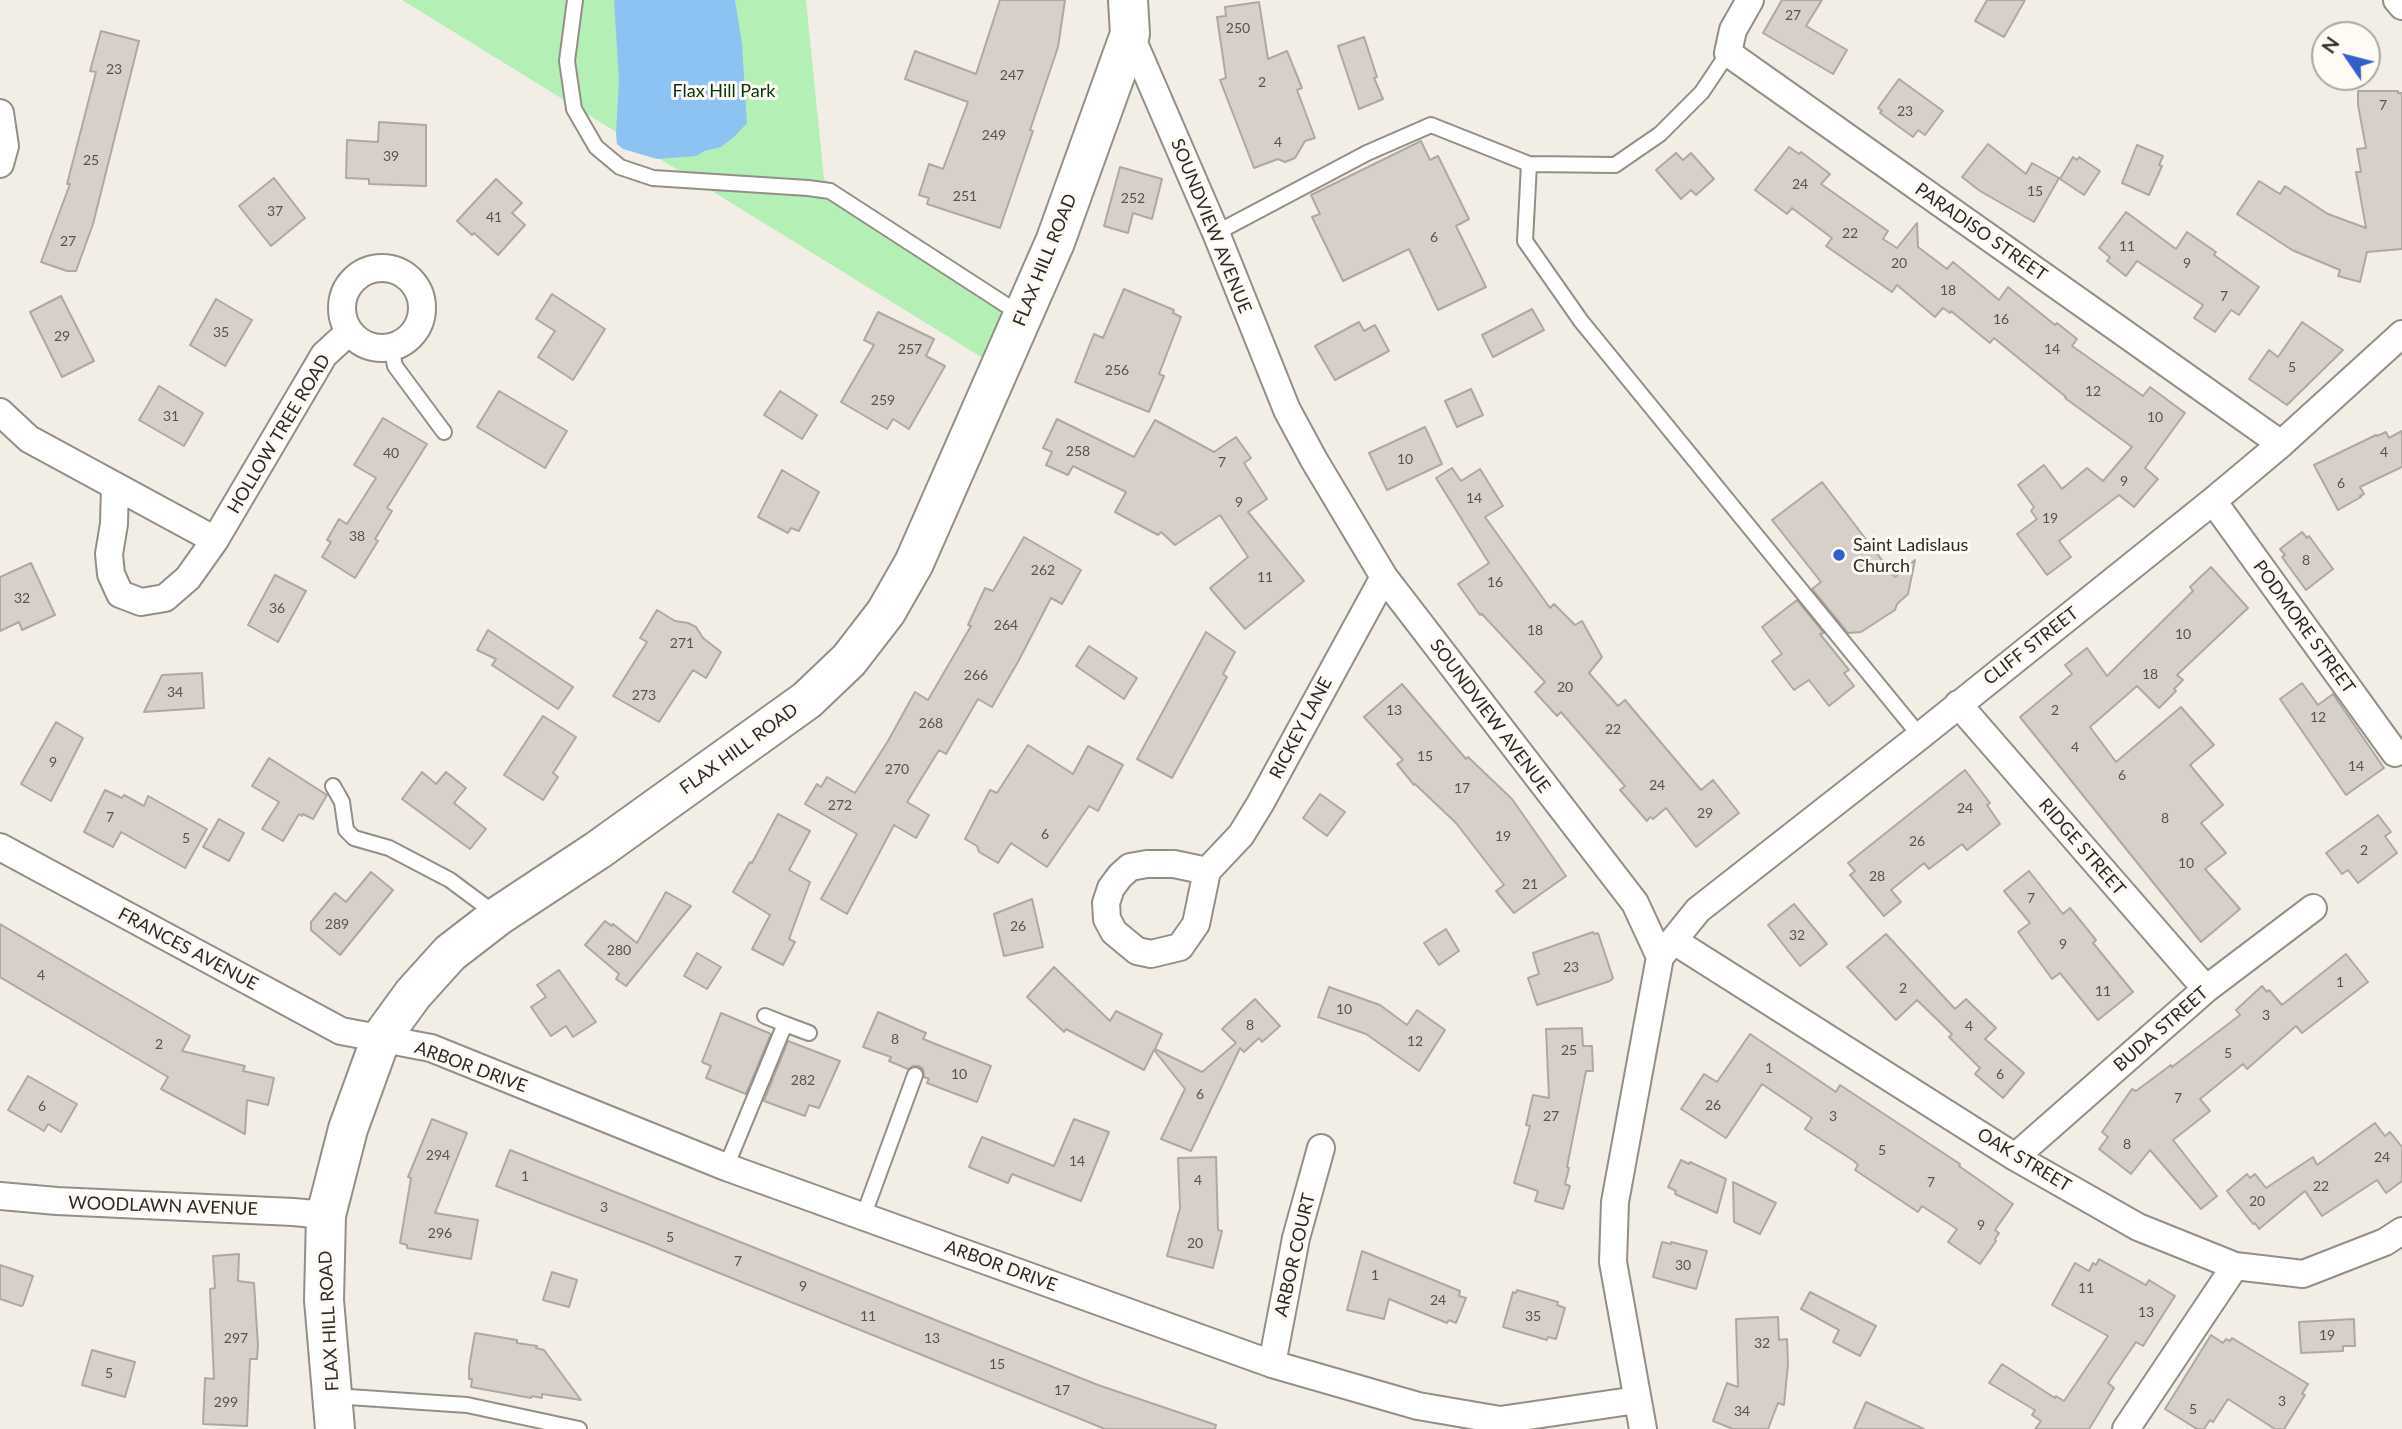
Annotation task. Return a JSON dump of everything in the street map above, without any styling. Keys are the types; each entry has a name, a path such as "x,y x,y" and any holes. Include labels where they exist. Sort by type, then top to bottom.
{"main road":[{"name":"FLAX HILL ROAD","path":"334,1413 324,1300 326,1215 348,1129 381,1038 412,994 450,953 498,916 598,850 796,708 849,660 886,612 914,564 1055,242 1129,17"}],"street":[{"path":"1728,53 1733,30 1750,0"},
{"path":"2397,0 2402,6"},
{"name":"SOUNDVIEW AVENUE","path":"1129,17 1287,410 1314,460 1384,577 1635,903 1667,949"},
{"name":"PARADISO STREET","path":"1728,53 2281,444"},
{"path":"0,113 5,146 0,164"},
{"path":"374,268 389,268 401,272 412,281 419,293 421,315 418,326 411,336 391,347 368,346 349,332 343,320 341,306 351,281 362,272 374,268"},
{"name":"HOLLOW TREE ROAD","path":"115,486 114,524 109,554 111,574 120,594 141,602 165,598 188,578 215,540 324,355 349,332"},
{"name":"CLIFF STREET","path":"1667,949 1699,910 2213,501 2281,444 2402,334"},
{"path":"0,412 29,439 215,540"},
{"name":"PODMORE STREET","path":"2213,501 2395,752"},
{"name":"RICKEY LANE","path":"1207,871 1241,835 1260,804 1384,577"},
{"name":"RIDGE STREET","path":"1958,704 2206,989"},
{"name":"FRANCES AVENUE","path":"0,848 341,1031 381,1038"},
{"name":"BUDA STREET","path":"2015,1157 2206,989 2313,908"},
{"path":"1643,1429 1613,1262 1615,1202 1667,949"},
{"name":"OAK STREET","path":"1667,949 2015,1157 2138,1227 2235,1266 2303,1274 2385,1242 2402,1231"},
{"name":"ARBOR DRIVE","path":"381,1038 431,1048 726,1167 1272,1364 1418,1406 1500,1420 1637,1400"},
{"name":"ARBOR COURT","path":"1272,1364 1296,1238 1321,1147"},
{"name":"WOODLAWN AVENUE","path":"0,1196 326,1215"},
{"path":"2126,1429 2235,1266"}],"lane":[{"path":"575,0 567,61 574,109 596,146 620,167 653,178 830,191 1023,314"},
{"path":"1216,233 1367,153 1431,125 1529,164 1615,165 1660,134 1702,92 1728,53"},
{"path":"1529,164 1525,241 1581,321 1920,736"},
{"path":"391,347 395,366 444,432"},
{"path":"333,786 342,802 346,830 354,838 389,848 450,880 498,916"},
{"path":"765,1016 809,1033"},
{"path":"726,1167 785,1024"},
{"path":"863,1217 915,1075"},
{"path":"334,1413 467,1405 579,1429"}],"green space":[{"name":"Flax Hill Park","path":"402,0 806,0 824,179 1007,308 986,360"}],"water":[{"path":"614,0 735,0 742,44 747,123 734,137 721,147 696,156 657,159 623,149 617,144 619,80"}],"building":[{"path":"1000,0 1065,0 1058,47 1000,228 927,204 929,198 919,195 929,164 943,169 968,102 905,79 915,51 976,74"},
{"path":"1782,0 1822,0 1806,26 1847,50 1833,74 1763,33"},
{"path":"1987,0 2025,0 2004,37 1975,21"},
{"path":"1259,2 1268,59 1287,51 1302,88 1297,90 1315,138 1305,141 1295,158 1285,162 1278,159 1254,168 1220,80 1226,78 1217,17 1226,16 1225,7"},
{"path":"101,31 139,41 93,224 76,271 67,271 41,262 70,184 67,184 96,72 90,71"},
{"path":"1364,37 1377,77 1374,78 1383,99 1359,109 1338,46"},
{"path":"1899,79 1943,111 1925,135 1918,130 1913,137 1880,113 1882,111 1878,108"},
{"path":"2358,91 2402,93 2402,249 2367,252 2360,282 2338,276 2340,270 2292,250 2237,214 2259,181 2280,194 2285,186 2328,214 2366,228 2356,172 2361,172 2357,149 2366,148"},
{"path":"379,122 426,125 426,186 369,184 369,179 346,178 347,140 378,142"},
{"path":"1421,141 1430,160 1438,156 1469,219 1456,226 1486,287 1438,310 1409,249 1343,281 1312,217 1320,214 1311,195"},
{"path":"1988,144 2026,174 2032,163 2059,178 2034,222 1980,191 1962,177"},
{"path":"2137,145 2163,156 2159,165 2162,166 2149,195 2122,183"},
{"path":"1789,147 1799,154 1801,152 1830,174 1821,184 1888,231 1883,239 1897,248 1917,223 1918,247 1947,269 1953,262 1999,300 2008,287 2077,339 2072,346 2143,396 2150,387 2185,413 2145,468 2158,479 2134,507 2119,495 2059,541 2071,557 2047,575 2017,534 2037,519 2031,511 2034,507 2018,485 2044,465 2062,489 2087,468 2103,481 2132,447 2065,398 1994,338 1990,343 1951,311 1950,313 1943,308 1935,317 1897,285 1892,292 1826,246 1832,238 1792,208 1787,214 1755,190"},
{"path":"1676,153 1683,160 1691,153 1714,179 1696,195 1691,190 1681,199 1656,170"},
{"path":"2073,157 2077,160 2079,157 2100,171 2084,195 2060,179"},
{"path":"1120,167 1162,179 1152,219 1133,213 1128,233 1104,226"},
{"path":"274,178 305,218 271,246 239,206"},
{"path":"496,179 522,203 512,213 525,225 498,255 457,221"},
{"path":"2126,212 2176,249 2187,232 2259,287 2239,315 2231,310 2215,332 2194,318 2203,305 2137,261 2126,276 2107,261 2110,257 2099,248"},
{"path":"1124,289 1174,310 1173,313 1181,317 1159,374 1164,376 1149,412 1075,382 1094,334 1103,338"},
{"path":"552,294 605,329 573,380 538,357 555,331 536,319"},
{"path":"61,296 94,361 62,377 30,312"},
{"path":"216,299 252,320 225,366 190,345"},
{"path":"1532,309 1544,330 1493,357 1482,335"},
{"path":"878,312 934,339 926,356 945,366 909,429 893,419 887,429 841,402 874,345 864,340"},
{"path":"1359,322 1364,331 1375,325 1389,351 1335,380 1315,346"},
{"path":"2302,322 2343,350 2287,405 2249,379 2269,350 2278,357"},
{"path":"159,386 203,413 184,446 139,420"},
{"path":"1471,389 1483,415 1457,427 1445,401"},
{"path":"499,391 567,431 545,468 477,427"},
{"path":"780,391 817,415 802,439 764,415"},
{"path":"383,418 427,444 387,508 392,511 375,539 378,541 355,578 322,557 331,542 327,540 339,519 347,524 376,478 354,465"},
{"path":"1057,419 1134,457 1155,420 1214,452 1236,437 1251,458 1244,463 1267,499 1248,512 1304,581 1245,629 1210,588 1248,557 1220,515 1175,545 1161,532 1158,535 1115,512 1126,492 1073,466 1068,475 1046,465 1052,452 1043,448"},
{"path":"1425,427 1442,464 1387,490 1369,453"},
{"path":"2402,431 2402,467 2360,487 2364,494 2338,510 2314,465 2376,435 2386,432 2389,438"},
{"path":"1452,468 1461,481 1480,469 1503,506 1485,517 1550,608 1554,604 1575,625 1582,621 1602,657 1589,673 1618,706 1625,700 1701,790 1713,780 1739,813 1696,847 1666,808 1647,821 1620,790 1625,786 1561,712 1557,716 1535,692 1545,682 1482,614 1480,615 1458,584 1489,563 1436,478"},
{"path":"782,470 819,492 799,531 791,528 788,533 758,517"},
{"name":"Saint Ladislaus Church","path":"1822,482 1895,577 1915,560 1908,594 1897,604 1895,610 1861,632 1848,633 1812,589 1821,582 1772,520"},
{"path":"2302,532 2307,538 2309,536 2333,569 2306,590 2282,557 2285,555 2280,549"},
{"path":"1024,537 1081,570 1062,604 1051,598 992,707 978,699 946,754 939,750 907,802 929,815 916,838 894,825 847,914 821,899 857,834 805,804 817,784 821,787 827,777 855,793 915,692 928,700 971,626 968,625 985,588 993,591"},
{"path":"31,563 55,615 22,630 19,622 0,631 0,577"},
{"path":"2211,567 2248,608 2177,675 2183,680 2159,708 2137,686 2090,727 2116,762 2181,707 2214,745 2190,765 2223,805 2201,823 2226,853 2205,869 2240,909 2201,942 2020,717 2072,674 2065,665 2087,648 2107,676 2193,591 2190,587"},
{"path":"275,575 306,591 278,642 248,625"},
{"path":"1797,600 1849,670 1844,673 1854,686 1829,706 1809,680 1794,690 1772,661 1782,654 1762,627"},
{"path":"657,610 675,621 696,627 703,638 721,652 706,678 693,670 659,722 613,696 647,642 640,638"},
{"path":"488,630 573,687 558,709 492,665 496,659 477,650"},
{"path":"1206,632 1235,652 1223,674 1227,677 1172,778 1137,759"},
{"path":"1089,646 1137,678 1124,699 1076,666"},
{"path":"202,673 204,708 144,712 162,675"},
{"path":"2302,683 2318,705 2333,694 2384,768 2346,795 2280,699"},
{"path":"1402,684 1466,759 1468,757 1512,799 1566,876 1514,913 1496,891 1504,885 1456,823 1414,785 1397,764 1403,760 1364,717"},
{"path":"543,716 576,737 553,773 558,777 543,800 504,775"},
{"path":"56,722 83,738 51,801 21,784"},
{"path":"1028,745 1073,774 1088,746 1123,765 1098,811 1089,806 1047,867 1011,843 998,863 979,852 977,846 965,839 990,790 997,793"},
{"path":"269,758 327,795 313,819 299,814 283,841 262,829 279,802 252,786"},
{"path":"1965,770 1990,803 1987,805 2000,824 1967,850 1962,844 1929,869 1924,863 1891,890 1901,902 1884,916 1850,875 1855,871 1848,863"},
{"path":"422,772 436,784 446,772 466,788 454,803 486,829 470,849 402,799"},
{"path":"105,790 122,798 124,795 144,806 148,796 207,829 185,868 121,832 113,847 84,832"},
{"path":"1320,794 1345,812 1327,836 1303,818"},
{"path":"778,814 810,831 789,870 810,882 789,939 795,942 783,965 752,949 770,915 733,892"},
{"path":"2378,815 2391,832 2385,836 2397,853 2358,883 2348,870 2342,874 2326,853"},
{"path":"219,819 244,833 229,861 203,847"},
{"path":"2029,871 2063,914 2070,908 2096,940 2093,943 2133,992 2098,1020 2060,973 2052,979 2018,932 2030,923 2004,891"},
{"path":"371,872 393,890 340,955 311,930 311,922 335,893 346,902"},
{"path":"666,892 691,906 626,986 616,979 619,974 585,945 605,921 637,943"},
{"path":"1032,899 1043,947 1004,956 994,914"},
{"path":"1794,904 1827,944 1800,966 1768,925"},
{"path":"0,924 190,1036 182,1051 245,1066 243,1071 274,1078 268,1105 247,1100 245,1134 161,1089 168,1077 0,977"},
{"path":"1446,929 1459,951 1439,965 1424,943"},
{"path":"1593,932 1598,933 1613,978 1537,1005 1528,978 1539,974 1533,953"},
{"path":"1886,934 1955,1009 1966,999 1996,1028 1985,1039 2024,1073 2003,1098 1975,1074 1980,1068 1949,1037 1952,1034 1917,1000 1896,1020 1847,967"},
{"path":"697,953 721,967 707,989 684,976"},
{"path":"2346,954 2368,982 2302,1033 2296,1026 2247,1069 2243,1064 2200,1099 2210,1111 2173,1140 2217,1196 2201,1209 2150,1150 2131,1174 2099,1149 2108,1137 2102,1132 2132,1089 2136,1091 2171,1065 2172,1067 2240,1015 2236,1010 2262,986 2282,1005"},
{"path":"1054,967 1110,1021 1116,1011 1162,1034 1155,1049 1202,1072 1236,1043 1222,1029 1255,999 1280,1026 1262,1042 1259,1038 1244,1052 1240,1048 1191,1151 1161,1139 1185,1089 1154,1050 1144,1070 1066,1029 1064,1032 1027,997"},
{"path":"559,970 596,1022 573,1037 566,1026 551,1036 531,1007 546,997 537,985"},
{"path":"1329,987 1380,1005 1407,1025 1417,1010 1445,1030 1419,1071 1366,1034 1318,1017"},
{"path":"878,1012 926,1033 923,1039 991,1066 977,1102 927,1083 929,1079 924,1077 923,1069 919,1066 908,1069 889,1061 891,1057 863,1047"},
{"path":"721,1013 771,1034 746,1094 706,1078 711,1066 702,1062"},
{"path":"1582,1028 1583,1046 1592,1046 1593,1071 1586,1071 1567,1167 1569,1168 1565,1184 1570,1186 1563,1209 1535,1201 1538,1191 1514,1183 1530,1126 1526,1125 1533,1095 1549,1098 1546,1029"},
{"path":"1750,1034 1836,1092 1840,1085 1960,1164 1959,1166 2013,1204 1995,1230 1999,1233 1996,1241 1980,1264 1948,1242 1957,1229 1922,1206 1918,1212 1855,1170 1858,1165 1854,1161 1805,1129 1812,1118 1762,1084 1726,1138 1681,1109 1704,1074 1717,1082"},
{"path":"788,1041 840,1061 819,1108 809,1105 805,1116 764,1101"},
{"path":"28,1076 77,1104 61,1132 48,1124 44,1131 8,1110"},
{"path":"432,1119 467,1133 435,1213 478,1220 471,1259 407,1248 407,1245 400,1243 411,1178 408,1177"},
{"path":"1074,1119 1109,1132 1081,1201 1012,1174 1008,1183 969,1167 982,1137 1054,1166"},
{"path":"2375,1123 2385,1136 2390,1132 2402,1147 2402,1181 2386,1193 2377,1180 2322,1216 2305,1191 2259,1229 2227,1191 2247,1174 2250,1178 2255,1174 2266,1188 2313,1157 2317,1165"},
{"path":"510,1150 1098,1385 1216,1425 1215,1429 1105,1429 645,1243 496,1186"},
{"path":"1216,1157 1218,1230 1222,1231 1213,1268 1167,1256 1180,1208 1178,1158"},
{"path":"1681,1160 1726,1179 1717,1213 1675,1194 1676,1191 1668,1187"},
{"path":"1733,1182 1776,1203 1760,1234 1734,1222"},
{"path":"1662,1242 1707,1251 1696,1289 1653,1277"},
{"path":"1362,1251 1460,1291 1459,1296 1466,1298 1456,1323 1449,1320 1447,1323 1389,1299 1384,1319 1347,1310"},
{"path":"239,1254 238,1281 254,1283 258,1346 257,1359 250,1359 247,1426 203,1424 205,1378 214,1379 210,1289 215,1288 213,1256"},
{"path":"2099,1259 2146,1285 2149,1280 2175,1296 2143,1346 2136,1342 2108,1383 2114,1388 2089,1429 2035,1429 2041,1421 2032,1415 2035,1410 1989,1383 2002,1364 2064,1401 2108,1336 2052,1305 2075,1263 2089,1271"},
{"path":"0,1265 33,1276 23,1305 0,1299"},
{"path":"552,1272 577,1280 569,1307 543,1300"},
{"path":"1517,1290 1558,1302 1557,1305 1565,1308 1556,1339 1548,1337 1547,1340 1503,1327 1513,1292 1516,1293"},
{"path":"1810,1292 1876,1326 1860,1356 1833,1342 1839,1330 1801,1309"},
{"path":"1778,1317 1779,1340 1787,1339 1788,1364 1784,1405 1778,1403 1768,1429 1733,1429 1713,1421 1727,1383 1738,1387 1736,1319"},
{"path":"2354,1319 2355,1346 2343,1346 2343,1351 2301,1353 2299,1322"},
{"path":"475,1333 517,1340 517,1343 537,1346 536,1348 544,1350 581,1400 542,1394 542,1398 531,1398 471,1387 469,1368"},
{"path":"2211,1335 2223,1343 2232,1338 2308,1384 2302,1394 2305,1395 2284,1429 2275,1429 2228,1399 2213,1422 2210,1420 2204,1429 2197,1429 2165,1409"},
{"path":"92,1350 135,1362 125,1397 82,1385"},
{"path":"1866,1402 1924,1429 1854,1429"}],"place":[{"name":"Saint Ladislaus Church","path":"1839,555"}]}
